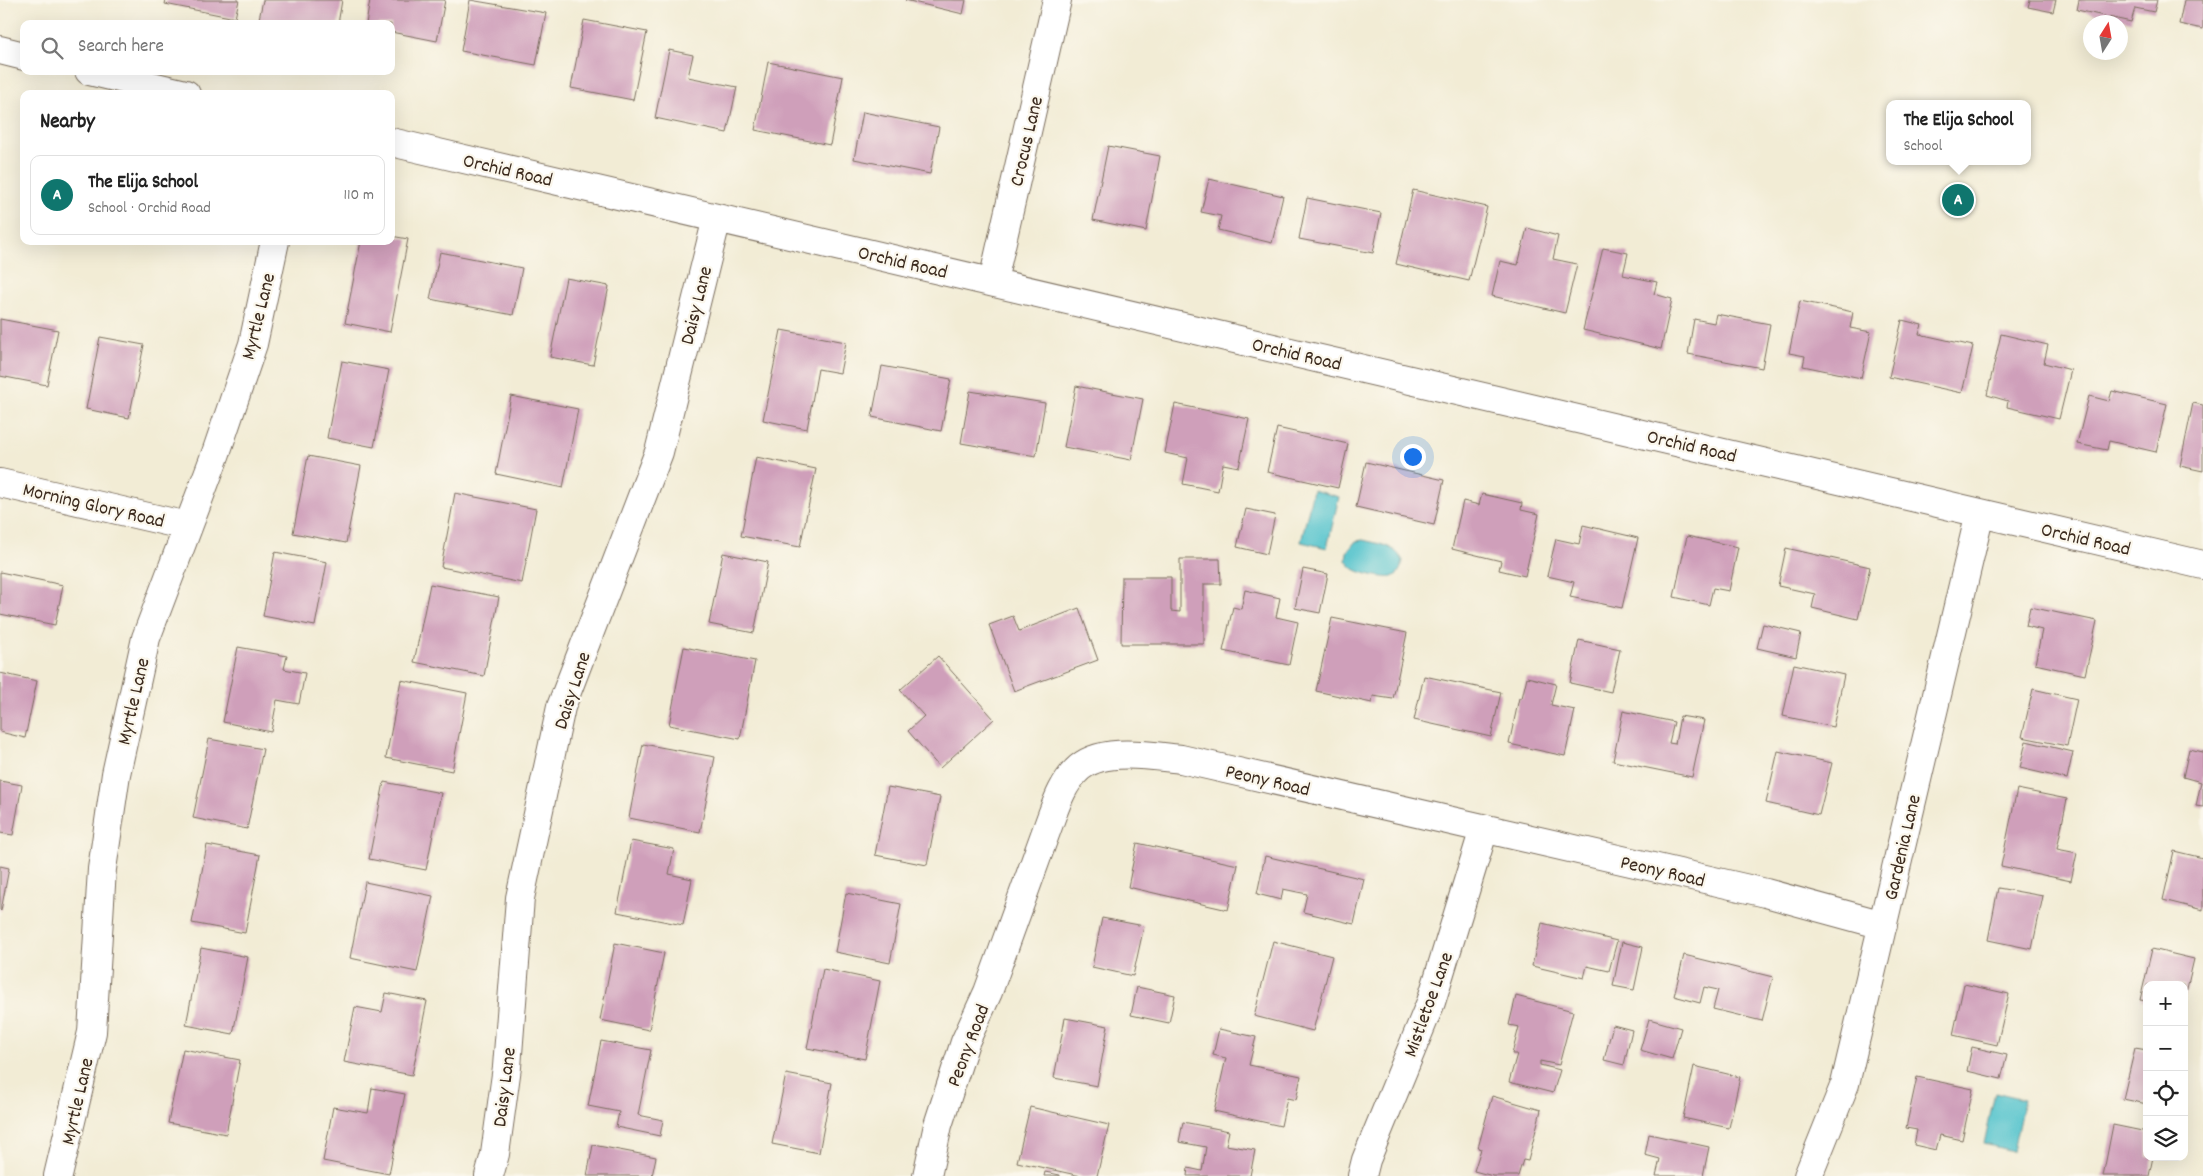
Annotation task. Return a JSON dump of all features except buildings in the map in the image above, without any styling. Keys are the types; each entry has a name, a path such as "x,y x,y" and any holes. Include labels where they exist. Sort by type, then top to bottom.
{"street":[{"name":"Crocus Lane","path":"993,281 1057,0"},
{"path":"0,50 20,55"},
{"path":"107,75 169,90"},
{"name":"Orchid Road","path":"395,143 2203,565"},
{"name":"Daisy Lane","path":"490,1176 495,1154 507,1067 520,898 562,707 659,452 717,218"},
{"name":"Myrtle Lane","path":"58,1176 92,1032 102,869 116,774 146,638 216,453 253,344 274,245"},
{"name":"Morning Glory Road","path":"0,483 187,526"},
{"name":"Gardenia Lane","path":"1808,1176 1845,1084 1980,512"},
{"name":"Peony Road","path":"927,1176 938,1125 965,1042 988,992 1052,815 1063,790 1076,770 1088,761 1108,756 1143,754 1181,759 1766,893 1883,925"},
{"name":"Mistletoe Lane","path":"1362,1176 1370,1151 1431,1002 1484,829"}],"water":[{"path":"1313,490 1339,497 1327,548 1301,542"},
{"path":"1363,540 1391,548 1400,556 1403,561 1397,574 1392,577 1379,576 1357,571 1351,567 1346,560 1347,552 1356,541"},
{"path":"1995,1092 2024,1099 2013,1151 1984,1144"}],"place":[{"name":"The Elija School","path":"1958,200"}]}
